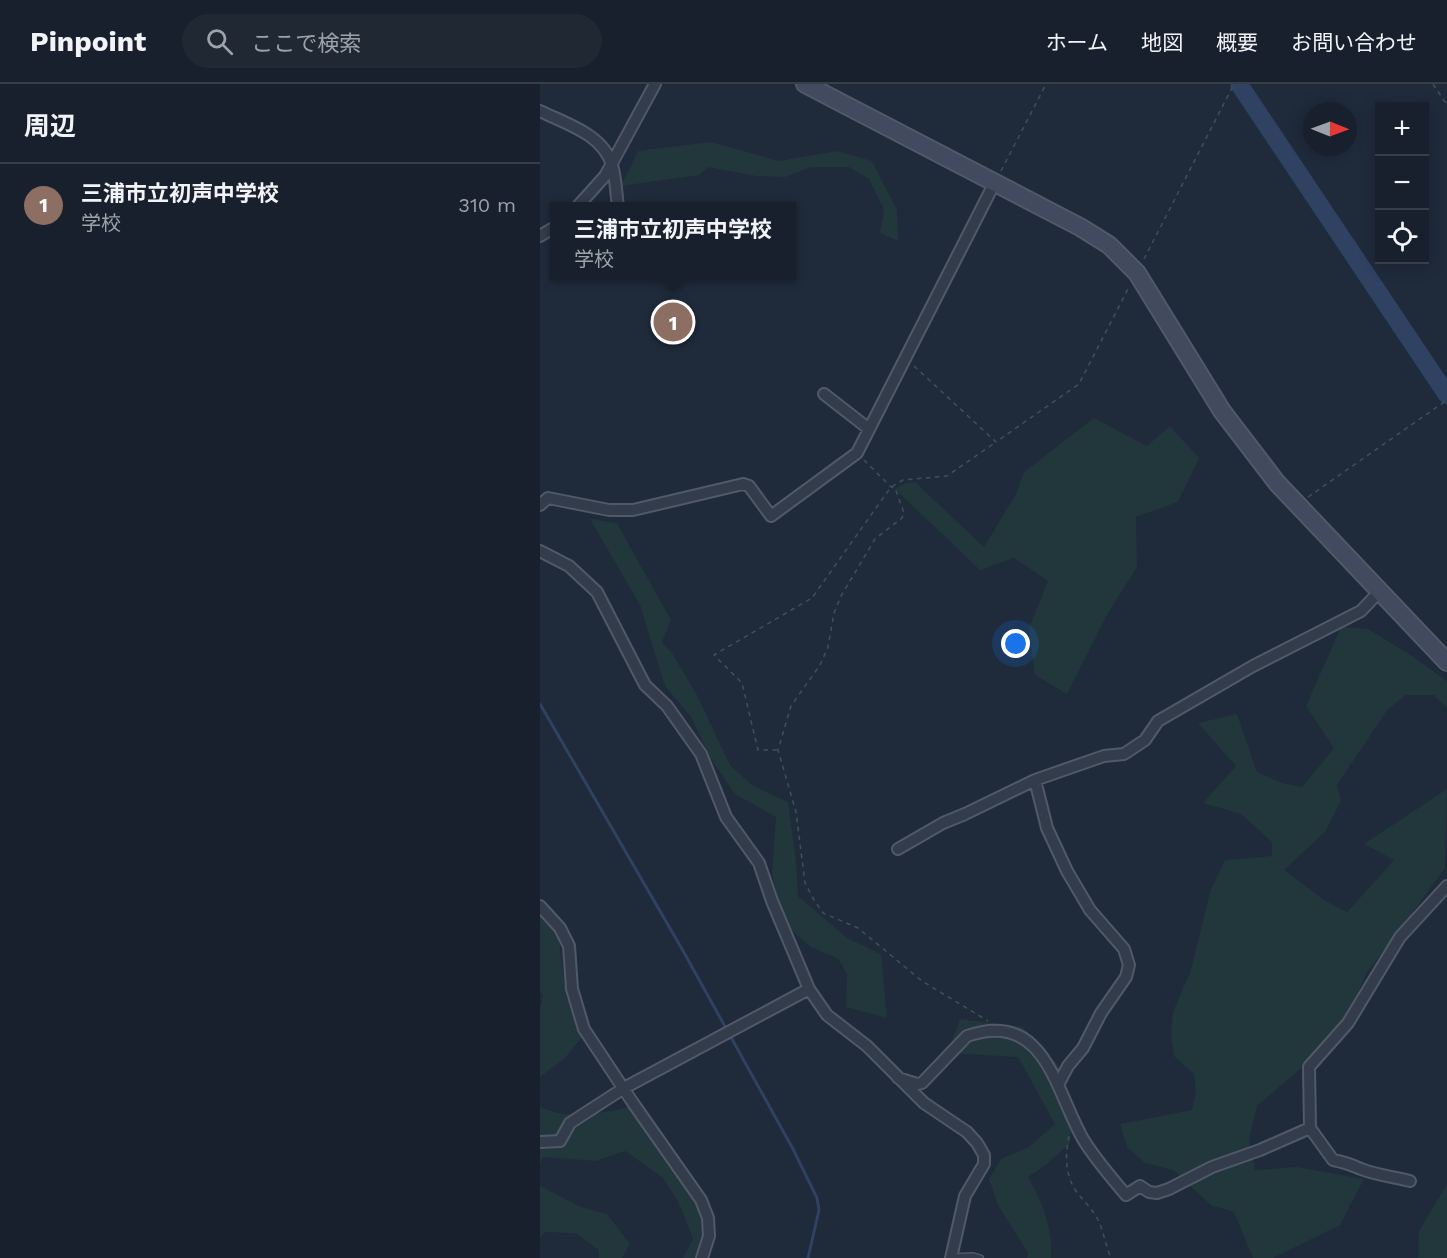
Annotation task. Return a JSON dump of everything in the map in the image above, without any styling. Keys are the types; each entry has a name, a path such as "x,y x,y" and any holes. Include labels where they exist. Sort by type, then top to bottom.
{"street":[{"path":"582,202 605,176 655,84"},
{"path":"805,84 1096,236 1124,258 1137,273 1222,411 1252,453 1297,504 1447,662"},
{"path":"540,111 589,135 605,151 612,164 617,202"},
{"path":"540,505 548,498 609,510 633,510 743,484 749,486 771,516 857,453 995,182"},
{"path":"824,394 869,429"},
{"path":"540,551 569,566 597,592 645,685 667,706 701,754 726,817 759,862 772,901 809,988 827,1015 867,1046 924,1103 967,1132 984,1155 984,1164 965,1196 951,1258"},
{"path":"898,849 943,823 1035,780 1104,756 1124,753 1145,740 1158,721 1253,666 1361,611 1380,591"},
{"path":"1035,780 1047,828 1067,871 1090,910 1124,949 1129,965 1126,977 1101,1013 1083,1048 1068,1066 1059,1083"},
{"path":"1410,1181 1333,1160 1310,1128 1309,1067 1348,1023 1400,937 1447,886"},
{"path":"540,906 560,928 569,946 572,989 584,1029 701,1200 708,1218 709,1236 702,1258"},
{"path":"540,1142 560,1141 570,1124 624,1088 809,988"},
{"path":"897,1078 920,1084 967,1036 989,1032 1008,1032 1021,1036 1031,1043 1043,1057 1059,1083 1084,1141 1126,1195 1140,1186 1149,1192 1169,1190 1212,1167 1260,1150 1310,1128"}],"lane":[{"path":"951,1258 973,1256 980,1258"}],"path":[{"path":"995,182 1046,84"},
{"path":"778,750 758,750 742,683 714,655 812,598 891,487 903,480 948,476 1079,384 1234,84"},
{"path":"1432,84 1447,105"},
{"path":"904,357 996,442"},
{"path":"1297,504 1447,400"},
{"path":"857,453 894,488 904,513 902,518 875,539 841,596 834,613 828,647 820,665 791,706 778,750 796,812 805,883 823,913 858,928 921,981 1008,1032"},
{"path":"1074,1122 1067,1150 1066,1166 1069,1179 1096,1216 1104,1232 1111,1258"}],"green space":[{"path":"711,142 779,161 837,151 872,161 897,210 898,241 880,233 884,210 869,179 849,167 811,167 785,177 756,176 708,167 699,175 621,186 638,151"},
{"path":"1094,418 1147,446 1170,426 1199,458 1178,502 1136,517 1137,567 1108,613 1067,694 1035,675 1029,628 1048,581 1014,558 980,570 895,489 905,483 915,482 984,547 1016,494 1024,472"},
{"path":"590,519 617,523 671,620 662,642 672,653 697,695 730,765 752,785 788,802 798,896 847,938 881,954 887,1018 846,1007 847,974 838,959 811,947 784,924 772,874 776,817 735,794 711,759 691,717 665,686 640,605"},
{"path":"1341,627 1368,629 1447,681 1447,708 1434,695 1406,695 1387,710 1337,785 1341,801 1325,832 1284,870 1324,900 1347,912 1394,860 1364,844 1447,789 1445,868 1367,972 1351,1009 1306,1064 1257,1106 1249,1139 1255,1170 1297,1167 1364,1179 1340,1225 1273,1258 1253,1258 1234,1212 1211,1205 1173,1170 1145,1163 1127,1147 1120,1124 1192,1110 1196,1091 1194,1074 1174,1056 1171,1034 1173,1012 1191,970 1210,892 1225,860 1272,856 1272,842 1241,814 1203,803 1236,766 1198,723 1237,714 1257,772 1282,783 1302,787 1334,748 1306,706"},
{"path":"540,912 558,932 566,996 582,1037 565,1058 540,1077 540,1009 543,995 540,991"},
{"path":"960,1019 1023,1027 1064,1072 1072,1122 1070,1143 1047,1164 1028,1177 1049,1226 1051,1258 1027,1258 1028,1253 998,1205 989,1179 1001,1159 1029,1147 1055,1124 1018,1057 947,1053"},
{"path":"540,1106 549,1111 572,1114 596,1113 629,1107 664,1152 699,1209 705,1226 705,1239 697,1256 683,1258 693,1239 679,1203 663,1178 625,1151 596,1161 543,1157 540,1163"},
{"path":"1447,1184 1447,1258 1418,1258 1419,1231"},
{"path":"540,1186 581,1207 607,1214 630,1244 622,1258 599,1258 599,1250 575,1233 545,1232 540,1238"}],"waterway":[{"path":"1239,84 1447,395"},
{"path":"540,704 682,949 793,1149 817,1198 819,1210 808,1258"}],"place":[{"name":"三浦市立初声中学校","path":"673,322"}]}
